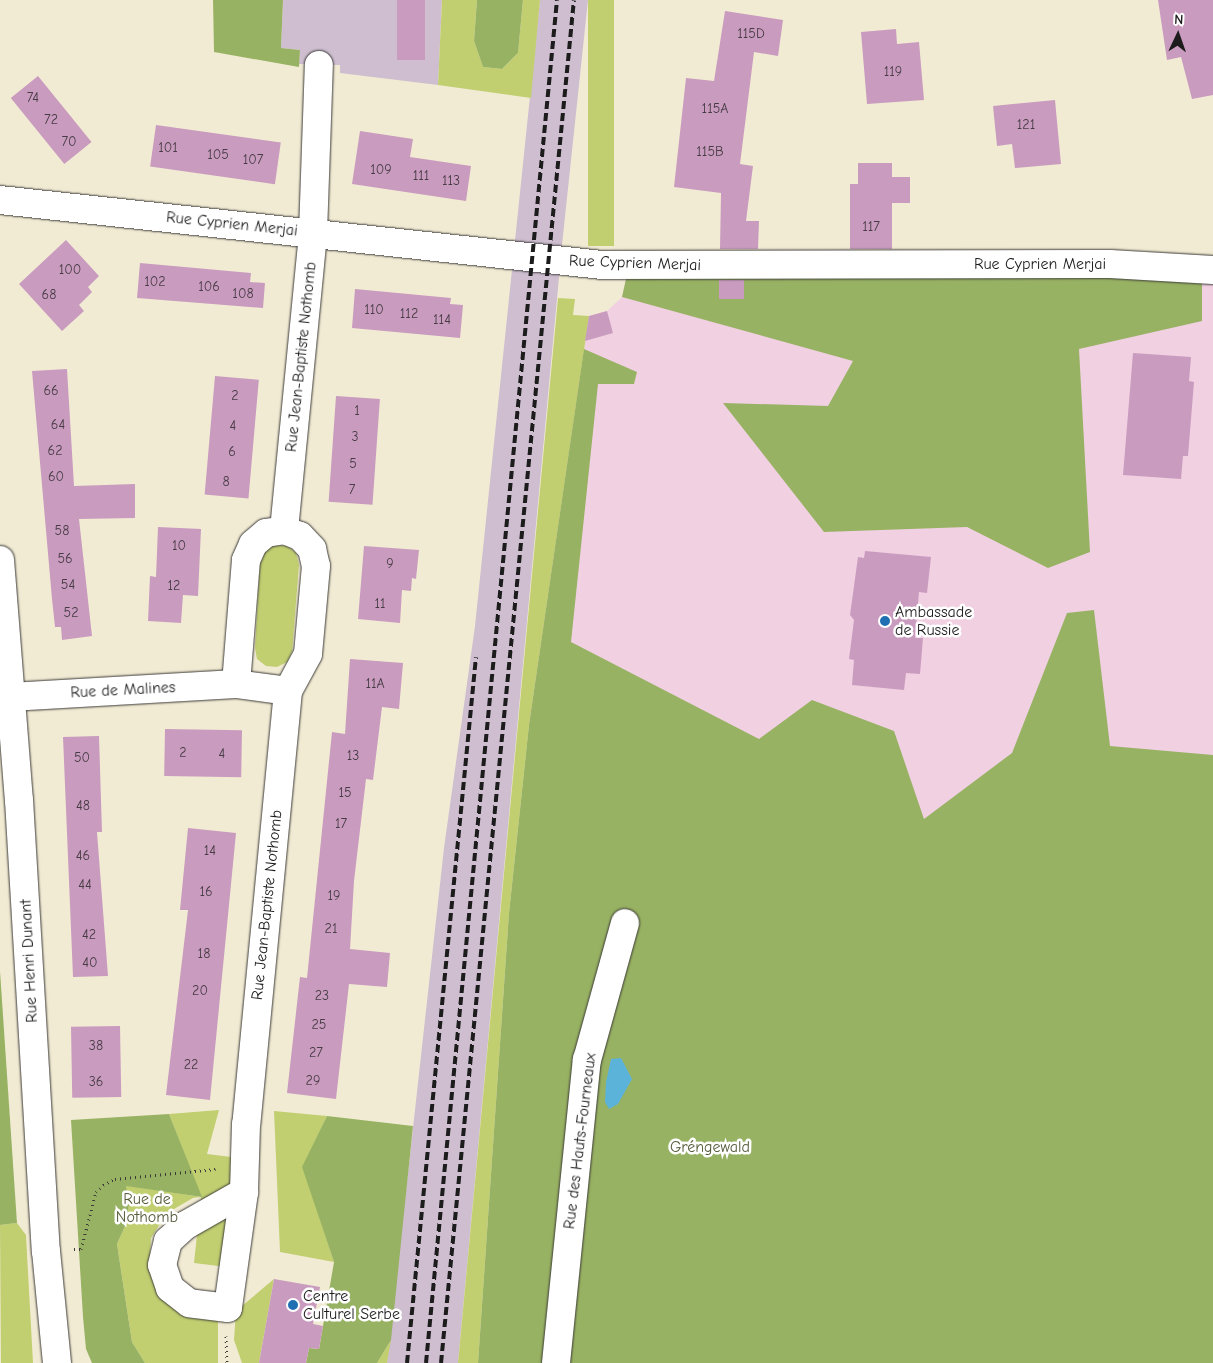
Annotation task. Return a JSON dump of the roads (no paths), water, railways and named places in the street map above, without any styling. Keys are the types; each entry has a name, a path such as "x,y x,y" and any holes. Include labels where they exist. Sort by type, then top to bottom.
{"street":[{"name":"Rue Jean-Baptiste Nothomb","path":"245,1179 246,1119 288,691 308,654 316,566 312,549 300,536 284,530 313,233 319,65"},
{"name":"Rue Cyprien Merjai","path":"0,200 602,265 1110,264 1213,270"},
{"path":"284,530 266,533 253,544 246,560 236,684 288,691"},
{"name":"Rue Henri Dunant","path":"0,560 46,1261 57,1363"},
{"name":"Rue de Malines","path":"10,697 236,684"},
{"name":"Rue des Hauts-Fourneaux","path":"556,1363 587,1060 625,923"}],"water":[{"path":"621,1058 632,1079 618,1104 609,1109 605,1102 606,1082 611,1059"}],"railway":[{"path":"426,1363 557,0"},
{"path":"441,1363 574,0"},
{"path":"407,1363 476,657"}],"place":[{"name":"Ambassade de Russie","path":"885,621"},
{"name":"Centre Culturel Serbe","path":"293,1305"}],"park label":[{"name":"Gréngewald","path":"710,1147"},
{"name":"Rue de Nothomb","path":"147,1208"}]}
